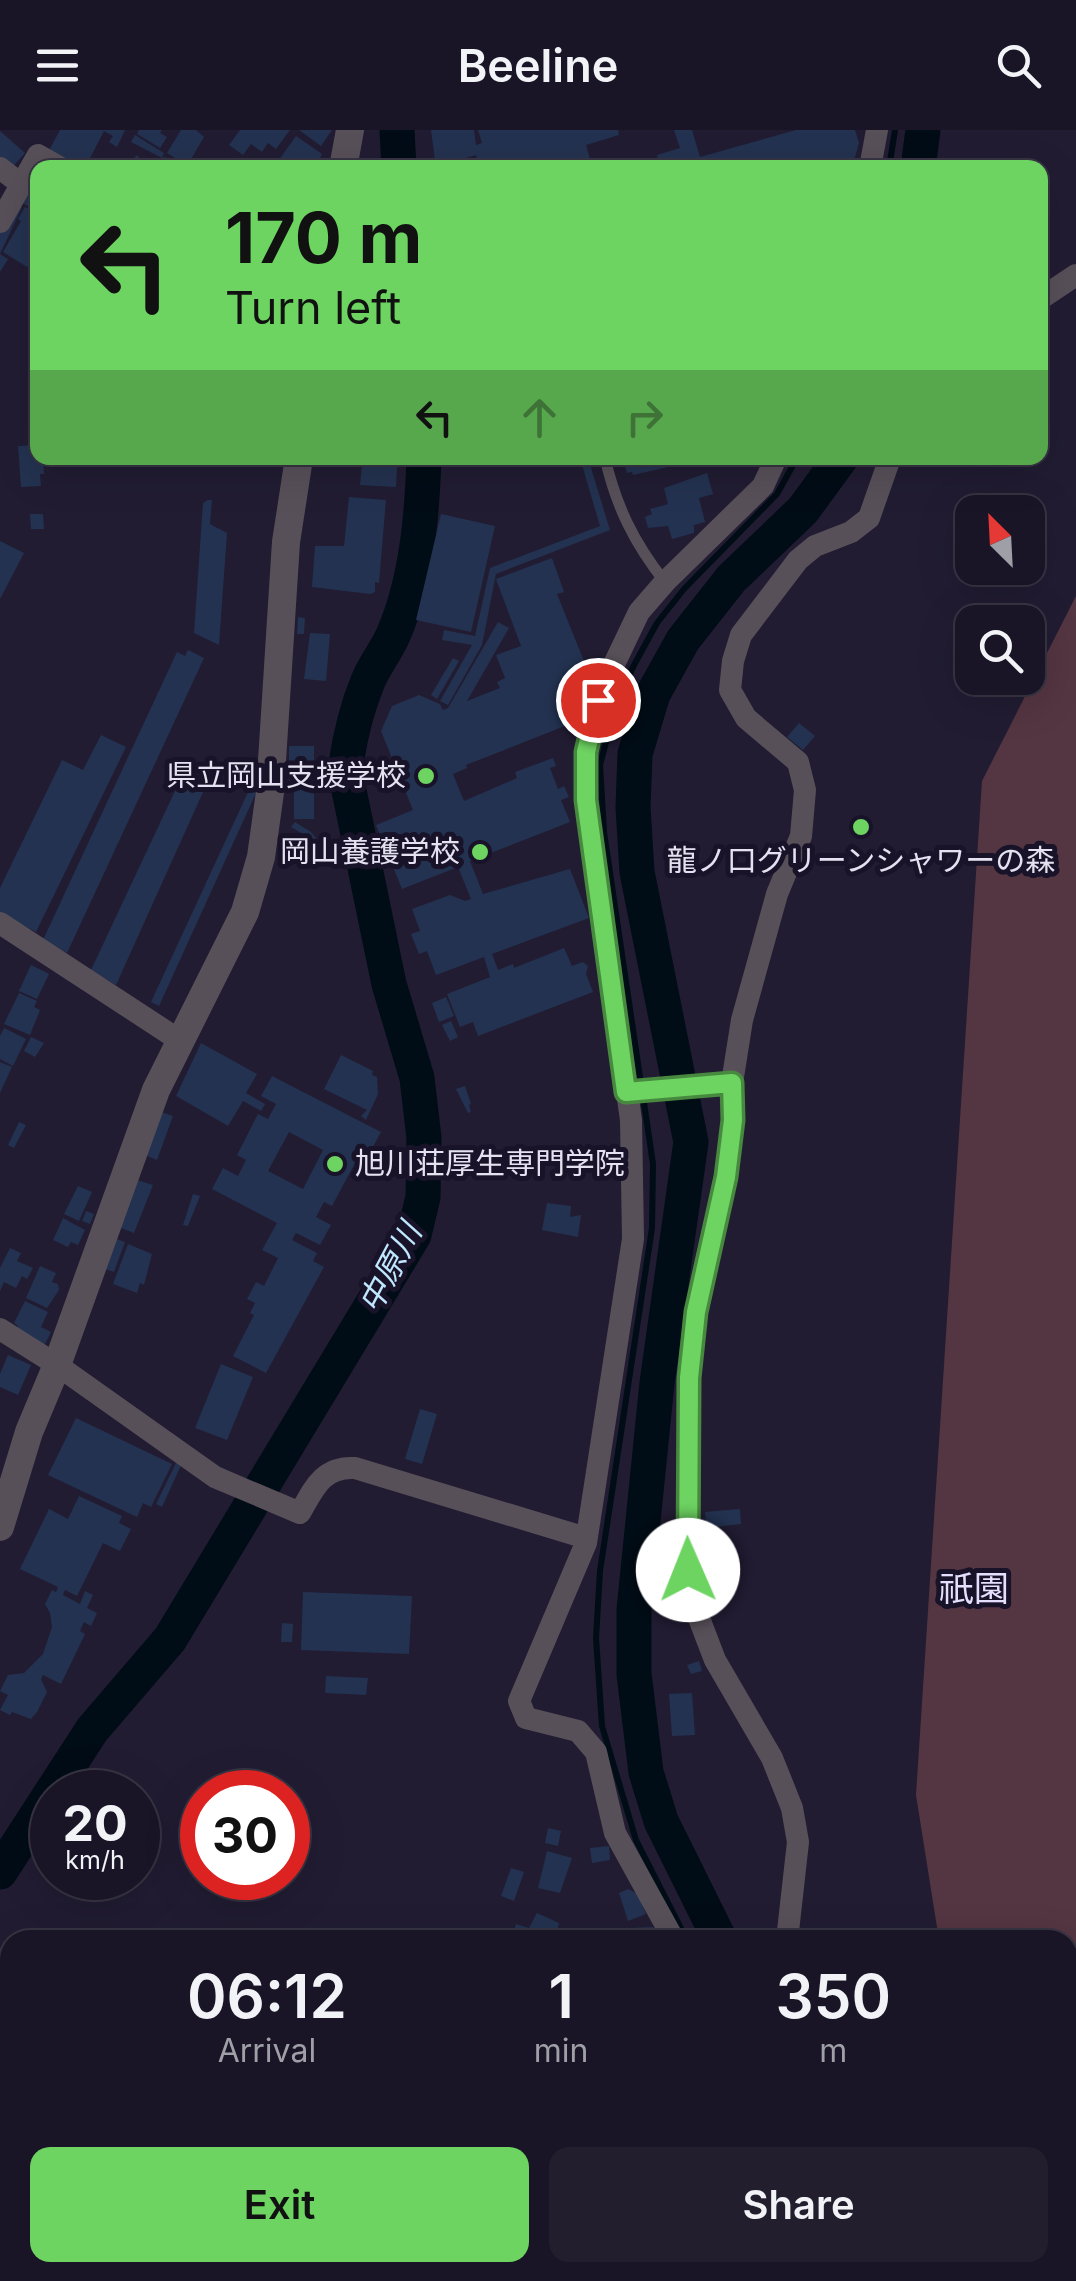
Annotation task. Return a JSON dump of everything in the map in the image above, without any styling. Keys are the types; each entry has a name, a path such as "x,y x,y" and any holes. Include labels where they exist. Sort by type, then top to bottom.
{"street":[{"path":"344,160 350,130"},
{"path":"871,160 877,130"},
{"path":"0,168 22,185"},
{"path":"0,222 30,170"},
{"path":"1048,293 1076,276"},
{"path":"0,1527 29,1432 57,1365 134,1147 179,1040 218,971 245,912 260,858 270,792 286,542 298,465"},
{"path":"669,1930 615,1832 596,1752 578,1731 526,1718 518,1701 586,1538 633,1238 631,1091 586,800 586,752 598,700 639,612 764,486 773,465"},
{"path":"788,1930 798,1842 792,1808 772,1758 715,1660 688,1592 689,1378 696,1312 726,1177 733,1120 728,1083 777,894 801,836 805,790 798,762 746,718 730,690 741,635 798,560 816,546 852,532 868,518 887,465"},
{"path":"0,923 179,1040"},
{"path":"631,1091 728,1083"},
{"path":"0,1329 215,1477 300,1513 318,1479 340,1467 355,1468 586,1538"}],"lane":[{"path":"606,465 634,542 665,582"}],"shaded area":[{"path":"1076,596 1076,1930 937,1930 916,1795 982,781 1026,695 1045,695 1045,657"}],"building":[{"path":"60,130 125,130 117,147 109,142 113,136 104,131 89,160 63,160 47,154"},
{"path":"139,130 162,130 160,133 167,137 160,148 137,134"},
{"path":"181,130 196,130 204,137 191,160 178,160 167,153"},
{"path":"240,130 290,130 276,149 268,143 262,152 251,144 243,155 229,145"},
{"path":"299,130 332,130 321,146"},
{"path":"431,130 474,130 476,145 482,143 478,130 618,130 619,135 586,145 590,160 477,160 476,155 466,160 435,160"},
{"path":"674,130 692,130 700,157 796,130 855,130 859,143 854,160 658,160 657,155 680,148"},
{"path":"0,131 25,153 9,171 0,163"},
{"path":"135,135 164,153 162,158 131,142"},
{"path":"296,136 322,154 319,160 279,160"},
{"path":"25,187 30,190 30,207 18,201"},
{"path":"16,204 22,207 0,254 0,233"},
{"path":"25,207 30,210 27,267 3,252 21,221 18,219"},
{"path":"0,254 8,259 0,272"},
{"path":"30,445 30,465 43,465 41,486 21,487 18,446"},
{"path":"362,465 397,467 396,487 360,485"},
{"path":"582,465 590,465 610,530 496,574 482,645 448,705 440,701 472,645 442,640 444,630 475,636 490,568 600,526"},
{"path":"625,465 677,465 633,475 627,473"},
{"path":"707,473 713,494 699,498 705,522 694,525 694,533 672,539 668,526 648,528 645,517 652,514 650,509 668,504 664,488"},
{"path":"349,497 386,500 379,583 375,582 375,592 370,594 312,587 315,546 344,546"},
{"path":"212,500 210,524 227,533 219,645 194,633 203,503"},
{"path":"30,514 43,514 44,529 31,529"},
{"path":"441,514 495,526 471,632 416,620"},
{"path":"0,541 24,553 0,599"},
{"path":"552,558 564,592 557,594 590,676 587,677 591,685 570,694 580,720 466,765 467,768 453,774 464,801 517,778 515,772 553,758 556,766 550,768 558,789 564,786 569,797 561,800 570,822 470,861 483,894 570,869 589,918 492,954 498,970 513,964 514,968 564,948 572,966 583,962 588,966 586,974 593,992 478,1036 473,1022 460,1027 447,994 490,977 484,957 436,975 427,951 419,954 411,934 420,931 412,909 450,895 465,901 471,899 458,867 402,889 376,825 413,810 381,731 392,706 419,695 440,704 443,710 448,708 498,622 509,628 467,701 500,688 497,682 505,678 496,655 521,646 496,579"},
{"path":"298,617 305,618 304,634 297,634"},
{"path":"310,633 330,634 326,681 304,679"},
{"path":"188,650 204,658 67,953 43,940 177,652 185,656"},
{"path":"453,658 459,661 437,699 431,695"},
{"path":"799,723 815,736 803,750 787,737"},
{"path":"101,735 126,747 36,932 0,914 0,888 62,760 83,770"},
{"path":"289,746 314,746 314,819 294,819 294,792 289,792"},
{"path":"190,759 213,770 116,985 91,970"},
{"path":"249,790 256,793 159,1006 151,1002"},
{"path":"295,822 311,832 326,851 321,854 308,837 291,827"},
{"path":"31,965 49,974 37,999 19,991"},
{"path":"19,993 37,1001 34,1007 40,1010 30,1035 4,1024"},
{"path":"446,997 454,1016 439,1022 432,1003"},
{"path":"451,1021 458,1037 450,1041 442,1025"},
{"path":"4,1028 26,1039 13,1066 0,1059"},
{"path":"31,1037 44,1043 35,1057 24,1051"},
{"path":"201,1043 257,1074 246,1093 265,1104 261,1111 243,1101 228,1126 176,1096"},
{"path":"341,1055 373,1071 372,1075 377,1077 378,1094 366,1120 361,1116 367,1110 324,1089"},
{"path":"0,1062 12,1067 0,1093"},
{"name":"旭川荘厚生専門学院","path":"272,1076 381,1132 369,1154 362,1150 332,1206 324,1202 316,1217 331,1225 320,1245 296,1233 292,1240 317,1253 313,1261 324,1267 266,1373 233,1356 254,1315 250,1313 255,1303 247,1299 256,1282 264,1286 278,1258 262,1250 277,1223 212,1189 223,1168 238,1176 246,1160 237,1155 258,1114 268,1119 276,1104 261,1096","holes":["289,1132 323,1150 303,1189 268,1171"]},
{"path":"465,1086 471,1104 468,1113 456,1089"},
{"path":"161,1112 173,1116 157,1160 145,1155"},
{"path":"19,1122 26,1125 14,1148 8,1145"},
{"path":"134,1179 153,1185 134,1233 116,1226"},
{"path":"78,1186 92,1192 79,1221 64,1214"},
{"path":"193,1194 200,1196 188,1226 183,1225"},
{"path":"547,1203 571,1206 570,1217 581,1215 578,1237 542,1230"},
{"path":"86,1211 94,1214 90,1224 82,1221"},
{"path":"63,1218 85,1230 78,1245 71,1242 68,1247 53,1240"},
{"path":"114,1238 125,1242 114,1272 102,1268"},
{"path":"128,1244 152,1254 144,1285 140,1283 137,1293 113,1284"},
{"path":"10,1248 21,1253 17,1261 33,1268 27,1279 22,1276 16,1288 4,1282 0,1291 0,1268"},
{"path":"40,1266 56,1273 52,1282 58,1284 59,1290 47,1308 26,1298"},
{"path":"25,1301 48,1312 41,1327 51,1332 44,1346 16,1332 18,1326 14,1323"},
{"path":"8,1355 31,1365 18,1395 0,1387 0,1374"},
{"path":"221,1364 253,1377 227,1440 195,1428"},
{"path":"420,1409 437,1414 422,1464 405,1459"},
{"path":"76,1418 172,1464 151,1507 143,1503 137,1517 48,1475"},
{"path":"177,1461 182,1463 162,1507 156,1504"},
{"path":"79,1496 122,1516 119,1523 131,1529 120,1551 103,1543 77,1596 65,1590 63,1595 80,1604 85,1591 93,1595 87,1608 97,1613 91,1626 84,1622 80,1631 85,1634 61,1684 43,1675 47,1692 37,1712 31,1719 12,1712 10,1715 0,1710 8,1695 0,1691 8,1675 24,1673 43,1654 52,1627 45,1604 58,1587 20,1569 49,1509 68,1519"},
{"path":"740,1509 741,1524 706,1528 705,1512"},
{"path":"303,1592 412,1596 409,1654 301,1650"},
{"path":"282,1623 293,1624 292,1642 281,1642"},
{"path":"699,1661 702,1671 691,1674 687,1665"},
{"path":"326,1676 368,1678 366,1695 325,1693"},
{"path":"692,1693 695,1735 672,1736 669,1694"},
{"path":"548,1828 561,1831 558,1846 545,1843"},
{"path":"609,1846 610,1860 592,1863 590,1848"},
{"path":"547,1851 572,1858 560,1893 538,1888"},
{"path":"511,1868 524,1872 514,1901 501,1896"},
{"path":"628,1889 638,1894 646,1914 628,1921 619,1893"},
{"path":"537,1913 559,1923 557,1930 514,1930 516,1924 529,1928"}],"waterway":[{"name":"中原川","path":"397,130 399,160"},
{"path":"890,160 895,130"},
{"path":"919,160 923,130"},
{"name":"中原川","path":"0,1872 92,1730 170,1639 414,1235 423,1197 424,1138 417,1078 389,984 345,771 364,692 394,633 408,591 420,524 424,465"},
{"path":"641,1084 604,832 600,765 614,712 657,623 684,589 777,494 793,465"},
{"path":"715,1930 661,1821 646,1772 634,1674 634,1610 657,1383 691,1142 637,872 635,754 653,694 683,640 731,579 803,510 836,465"},
{"path":"643,1096 653,1164 652,1228 600,1571 596,1638 602,1726 636,1840 682,1930"}],"place":[{"name":"県立岡山支援学校","path":"426,776"},
{"name":"龍ノ口グリーンシャワーの森","path":"861,827"},
{"name":"岡山養護学校","path":"480,852"},
{"name":"旭川荘厚生専門学院","path":"335,1164"}],"district":[{"name":"祇園","path":"974,1589"}],"route":[{"path":"598,700 586,752 586,800 626,1092 732,1083 733,1120 726,1177 696,1312 689,1378 688,1570"}]}
